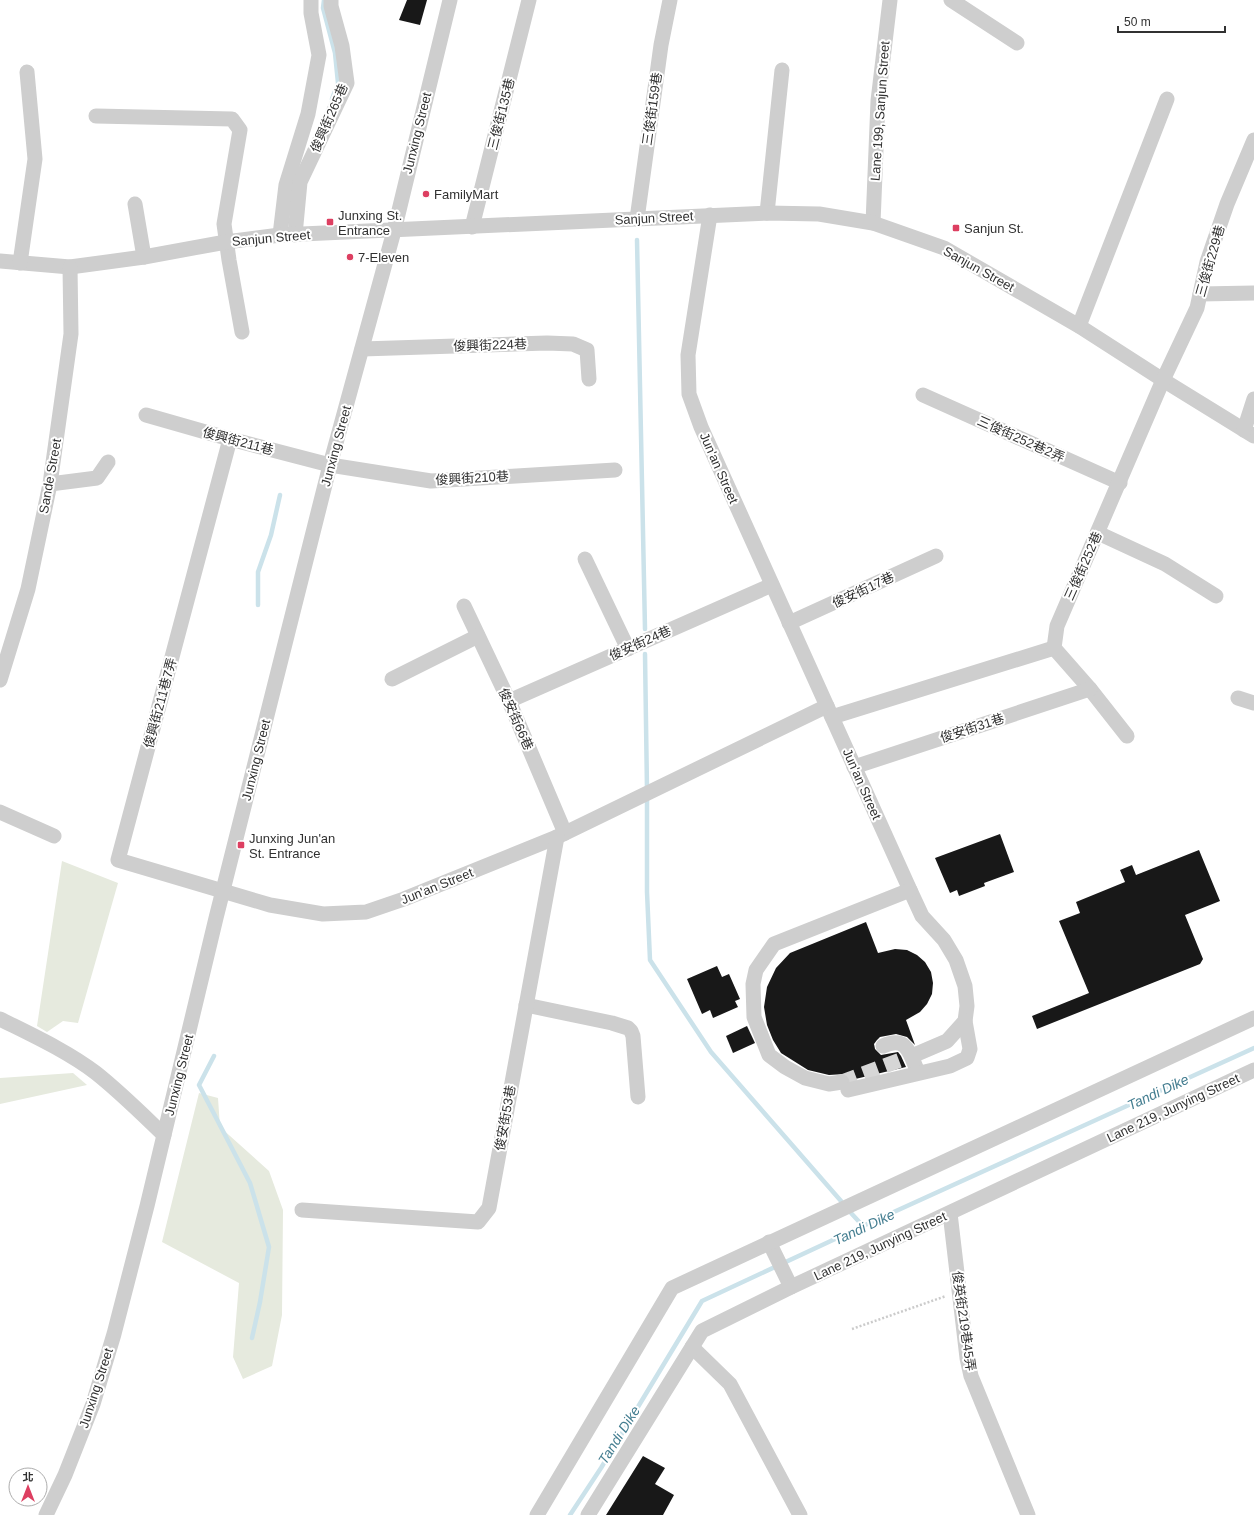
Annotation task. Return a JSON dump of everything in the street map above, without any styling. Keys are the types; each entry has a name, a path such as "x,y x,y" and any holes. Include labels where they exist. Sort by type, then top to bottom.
{"street":[{"path":"280,235 286,185 308,114 319,55 311,13 311,0"},
{"name":"俊興街265巷","path":"296,235 300,182 347,83 342,46 331,6 331,0"},
{"name":"Junxing Street","path":"46,1515 93,1404 114,1334 330,465 394,231 450,0"},
{"name":"三俊街135巷","path":"472,227 529,0"},
{"name":"三俊街159巷","path":"637,219 661,45 670,0"},
{"name":"Lane 199, Sanjun Street","path":"873,223 878,101 890,0"},
{"path":"951,0 1017,43"},
{"path":"767,213 782,70"},
{"path":"20,263 35,159 27,72"},
{"path":"1079,326 1167,98"},
{"path":"96,116 232,119 240,130 224,224 242,332"},
{"name":"三俊街229巷","path":"1163,380 1197,308 1207,262 1227,204 1254,140"},
{"path":"135,204 144,257"},
{"name":"Sanjun Street","path":"0,261 70,267 144,257 226,242 280,235 394,231 710,215 767,213 819,214 873,223 944,248 1079,326 1249,433"},
{"name":"Jun'an Street","path":"710,215 688,355 689,394 700,427 922,916 944,940 956,960 965,986 967,1006 965,1021 970,1050 967,1058 950,1066 845,1086 805,1078 784,1067 769,1055 754,1017 753,984 756,970 774,944 910,890"},
{"name":"Sande Street","path":"0,680 28,589 50,484 71,334 70,267"},
{"path":"1200,294 1254,293"},
{"name":"俊興街224巷","path":"362,349 547,343 573,344 587,350 589,379"},
{"name":"三俊街252巷","path":"1054,648 1057,626 1120,483 1163,380"},
{"name":"三俊街252巷2弄","path":"923,395 1120,483"},
{"path":"1249,433 1254,399"},
{"name":"俊興街211巷","path":"146,415 330,465"},
{"name":"俊興街211巷7弄","path":"223,892 118,860 230,439"},
{"path":"50,484 97,478 108,462"},
{"name":"俊興街210巷","path":"330,465 431,481 615,470"},
{"path":"1098,533 1165,564 1216,596"},
{"name":"俊安街17巷","path":"789,623 936,556"},
{"path":"585,559 628,649"},
{"name":"俊安街24巷","path":"509,701 772,585"},
{"name":"俊安街66巷","path":"464,606 509,701 561,835"},
{"path":"392,678 478,636"},
{"path":"829,711 1054,648 1090,689 1127,736"},
{"name":"俊安街31巷","path":"854,767 1090,689"},
{"path":"1238,698 1254,703"},
{"name":"Jun'an Street","path":"223,892 270,905 323,914 366,912 404,899 561,835 829,711"},
{"path":"0,812 54,836"},
{"name":"俊安街53巷","path":"302,1210 478,1222 489,1208 526,1004 561,835"},
{"path":"526,1004 612,1023 628,1028 633,1036 638,1097"},
{"path":"537,1515 672,1288 1254,1018"},
{"path":"0,1019 44,1040 95,1073 134,1106 164,1135"},
{"path":"919,1054 947,1041 965,1021"},
{"path":"883,1046 892,1042 899,1042 907,1047 918,1072"},
{"name":"Lane 219, Junying Street","path":"588,1515 702,1331 791,1287 1254,1070"},
{"name":"俊英街219巷45弄","path":"950,1213 967,1358 971,1376 1028,1515"},
{"path":"770,1242 791,1287"},
{"path":"692,1347 730,1384 800,1515"}],"path":[{"path":"852,1329 960,1291"}],"shaded area":[{"path":"62,861 118,883 78,1023 63,1021 47,1032 37,1026"},
{"path":"73,1073 87,1085 0,1104 0,1078"},
{"path":"199,1093 218,1098 220,1127 269,1171 283,1210 282,1315 272,1366 243,1379 233,1357 239,1283 162,1242"}],"building":[{"path":"407,0 427,0 420,25 399,20"},
{"path":"1000,834 1014,872 984,883 985,886 959,896 957,890 950,893 935,858"},
{"path":"1199,850 1220,901 1185,915 1203,959 1200,964 1037,1029 1032,1016 1089,993 1059,921 1080,913 1076,902 1125,882 1120,870 1132,865 1136,875"},
{"path":"866,922 878,953 895,949 907,950 917,955 925,962 931,972 933,983 932,994 927,1004 920,1012 906,1020 915,1045 907,1037 896,1034 880,1037 874,1044 875,1049 881,1055 898,1052 906,1067 851,1080 849,1076 845,1074 829,1075 808,1070 781,1053 773,1040 767,1025 764,1007 767,987 776,968 790,953"},
{"path":"717,966 722,977 729,974 740,999 735,1001 738,1007 713,1018 710,1010 702,1014 687,979"},
{"path":"747,1026 755,1043 733,1053 726,1036"},
{"path":"643,1456 665,1468 655,1484 674,1495 663,1515 606,1515"}],"waterway":[{"path":"324,0 323,8 335,53 338,83 332,99"},
{"path":"637,240 645,629"},
{"path":"258,605 258,572 271,535 280,495"},
{"path":"645,654 647,790"},
{"path":"647,797 647,892 650,960 711,1052 841,1201"},
{"name":"Tandi Dike","path":"570,1515 601,1468 702,1301 1254,1048"},
{"path":"214,1056 199,1085 250,1183 269,1247 260,1302 252,1338"},
{"path":"851,1213 863,1226"}],"tunnel":[{"path":"842,1082 919,1053"}],"place":[{"name":"FamilyMart","path":"426,194"},
{"name":"Junxing St. Entrance","path":"330,222"},
{"name":"Sanjun St.","path":"956,228"},
{"name":"7-Eleven","path":"350,257"},
{"name":"Junxing Jun'an St. Entrance","path":"241,845"}]}
